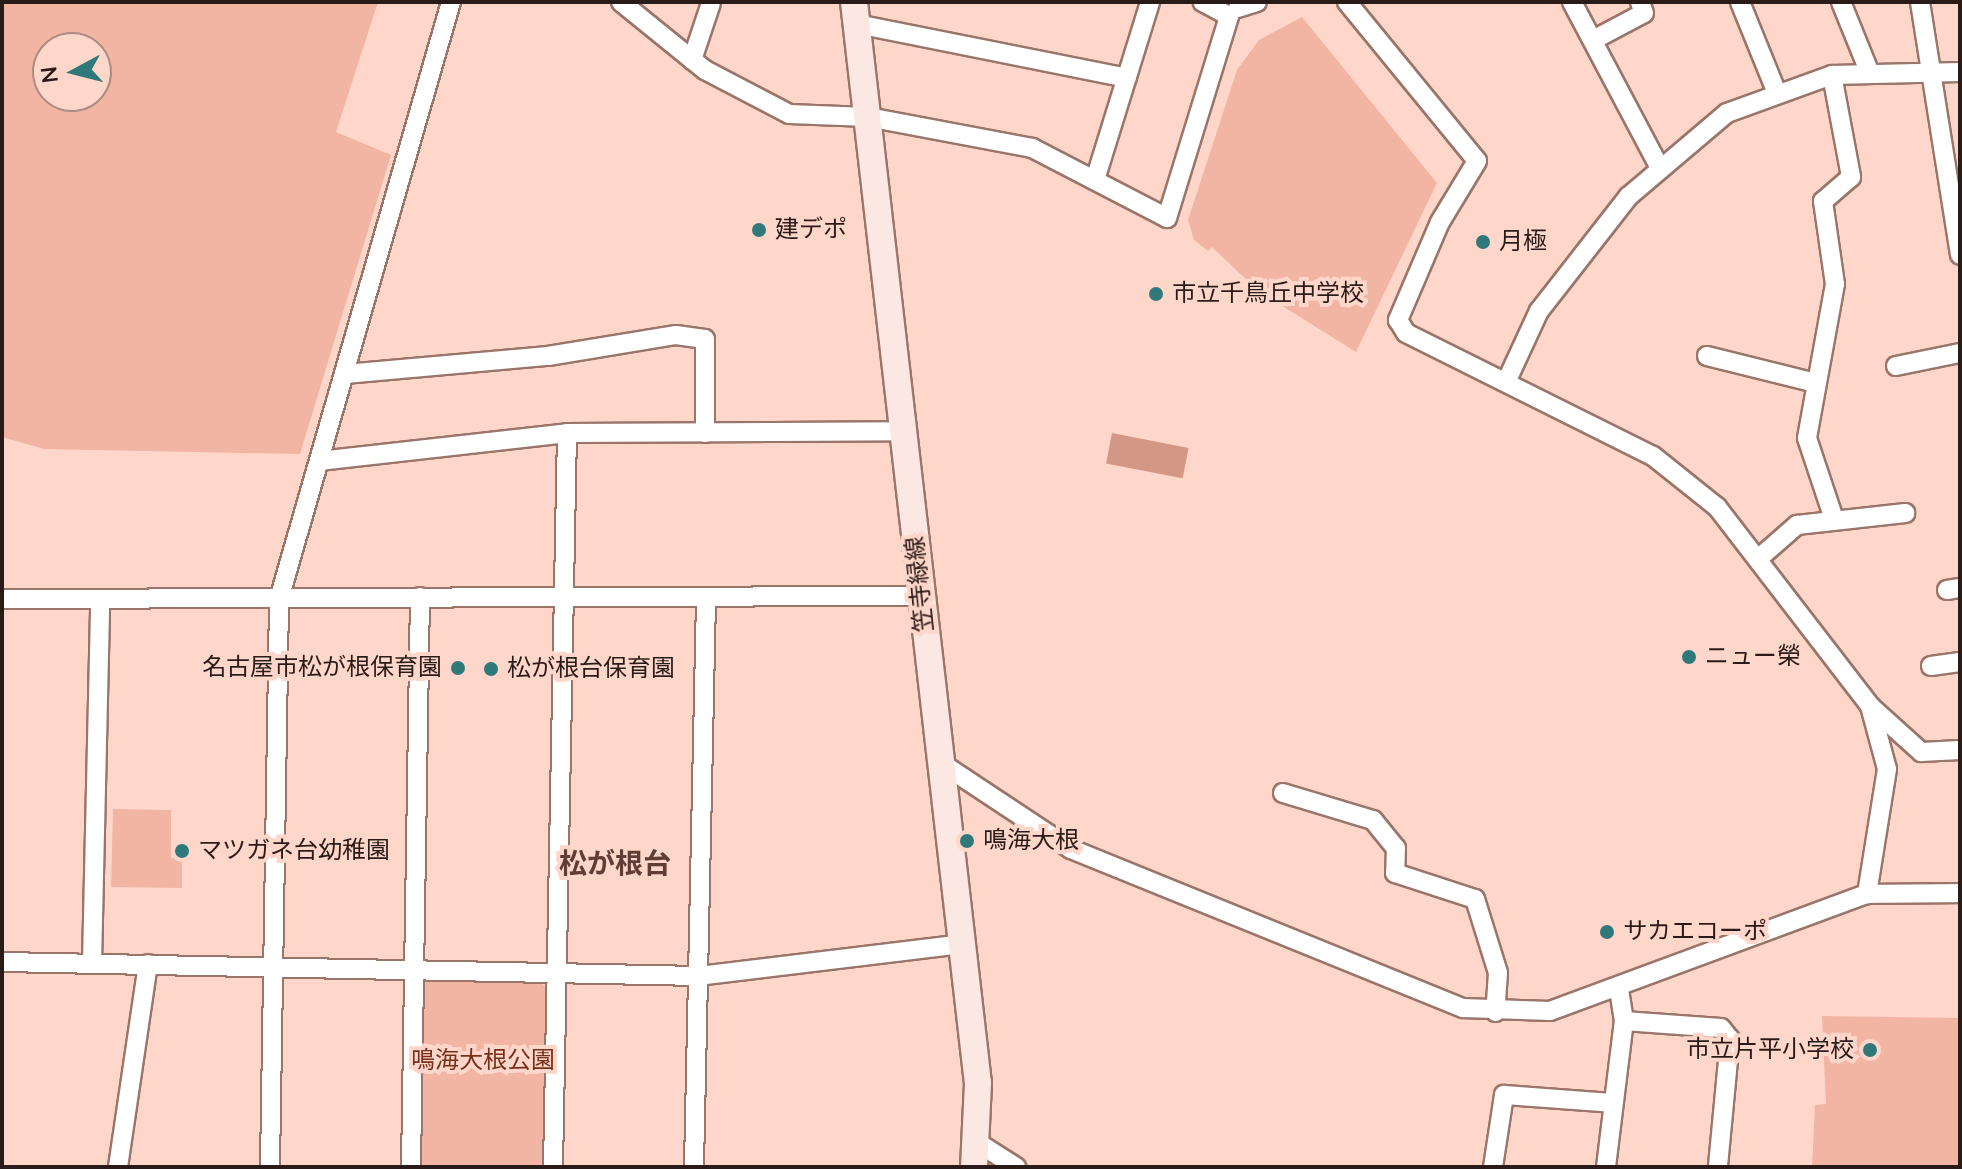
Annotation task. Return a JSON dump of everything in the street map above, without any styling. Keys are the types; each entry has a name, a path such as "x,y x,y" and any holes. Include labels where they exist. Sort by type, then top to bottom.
{"street":[{"path":"270,1167 279,599 451,2"},
{"path":"621,2 692,60 789,114 868,117 1032,148 1167,218 1229,16 1203,2"},
{"path":"1095,180 1150,2"},
{"path":"1238,8 1257,2"},
{"path":"1347,2 1477,161 1440,222 1398,320 1406,333 1508,378 1653,456 1717,507 1870,706 1921,752 1960,750"},
{"path":"1572,2 1595,39 1659,166"},
{"path":"1595,39 1644,13 1640,2"},
{"path":"1740,2 1777,93"},
{"path":"1841,2 1869,71"},
{"path":"1920,2 1960,255"},
{"path":"692,60 711,3"},
{"path":"855,13 1127,78"},
{"name":"笠寺緑線","path":"855,13 938,761 978,1083 974,1167"},
{"path":"1508,378 1551,294 1659,166 1727,113 1832,75 1869,71 1960,72"},
{"path":"1832,75 1851,177 1823,201 1835,284 1812,382 1807,438 1834,519"},
{"path":"345,374 548,356 676,335 705,339 705,433"},
{"path":"1896,366 1960,353"},
{"path":"1707,356 1812,382"},
{"path":"319,461 567,433 902,431"},
{"path":"553,1167 567,433"},
{"path":"1758,559 1797,525 1905,513"},
{"path":"2,599 922,596"},
{"path":"411,1167 420,597"},
{"path":"694,1167 706,597"},
{"path":"92,963 100,599"},
{"path":"1931,666 1960,662"},
{"path":"1867,894 1887,769 1870,706"},
{"path":"938,761 1071,849 1463,1008 1495,1012 1550,1011 1619,991 1867,894 1960,893"},
{"path":"1283,793 1373,820 1396,848 1395,873 1475,899 1498,973 1495,1012"},
{"path":"2,962 698,976 961,944"},
{"path":"118,1167 148,964"},
{"path":"1606,1167 1624,1021 1619,991"},
{"path":"1624,1021 1721,1028 1730,1039 1718,1167"},
{"path":"1493,1167 1504,1095 1613,1103"},
{"path":"975,1141 1016,1167"}],"green space":[{"path":"2,2 378,2 336,132 391,155 300,454 44,449 2,437"},
{"path":"1302,17 1437,183 1356,352 1257,290 1212,247 1208,251 1194,240 1188,220 1237,70 1259,40"},
{"path":"113,809 171,810 171,858 182,858 182,888 111,887"},
{"name":"鳴海大根公園","path":"429,980 539,981 547,989 544,1167 419,1167 423,985"},
{"name":"市立片平小学校","path":"1822,1016 1960,1018 1960,1167 1812,1167 1815,1105 1826,1104"}],"shaded area":[{"path":"1112,433 1189,448 1183,478 1106,463"}],"place":[{"name":"建デポ","path":"759,230"},
{"name":"月極","path":"1483,242"},
{"name":"市立千鳥丘中学校","path":"1156,294"},
{"name":"ニュー榮","path":"1689,657"},
{"name":"名古屋市松が根保育園","path":"458,668"},
{"name":"松が根台保育園","path":"491,669"},
{"name":"鳴海大根","path":"967,841"},
{"name":"マツガネ台幼稚園","path":"182,851"},
{"name":"サカエコーポ","path":"1607,932"},
{"name":"市立片平小学校","path":"1870,1050"}],"district":[{"name":"松が根台","path":"615,864"}]}
